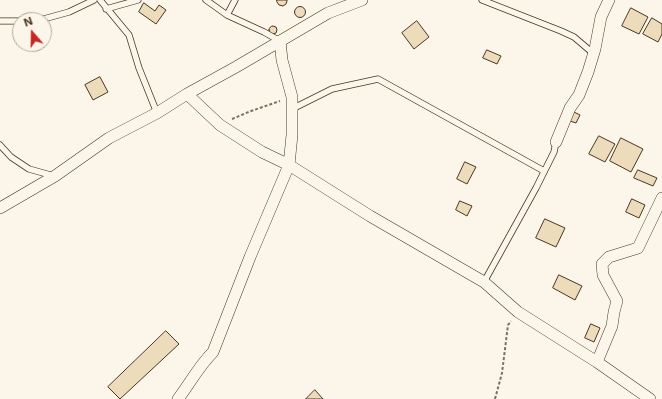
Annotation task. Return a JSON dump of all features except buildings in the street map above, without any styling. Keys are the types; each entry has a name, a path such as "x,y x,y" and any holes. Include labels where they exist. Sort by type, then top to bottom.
{"street":[{"path":"0,208 55,176 109,138 157,113 187,94 328,13 362,0"},
{"path":"556,142 570,108 578,95 588,72 594,54 601,17 609,0"},
{"path":"178,399 204,360 213,352 250,257 289,165 292,135 292,97 282,60 280,41"},
{"path":"187,94 220,125 262,152 289,165 370,216 484,282 518,312 597,362 650,399"},
{"path":"597,362 612,326 617,301 603,275 602,264 609,257 638,248 662,198"}],"lane":[{"path":"52,17 69,12 94,0"},
{"path":"100,0 106,9 120,23 128,35 157,113"},
{"path":"106,9 138,0"},
{"path":"206,0 227,15 280,41"},
{"path":"227,15 235,0"},
{"path":"482,0 574,37 594,54"},
{"path":"0,20 12,21"},
{"path":"292,108 332,89 378,79 544,171"},
{"path":"484,282 554,152 556,142"},
{"path":"0,146 11,157 29,169 55,176"}],"path":[{"path":"220,125 251,110 292,97"},
{"path":"495,399 502,373 508,325 518,312"}]}
